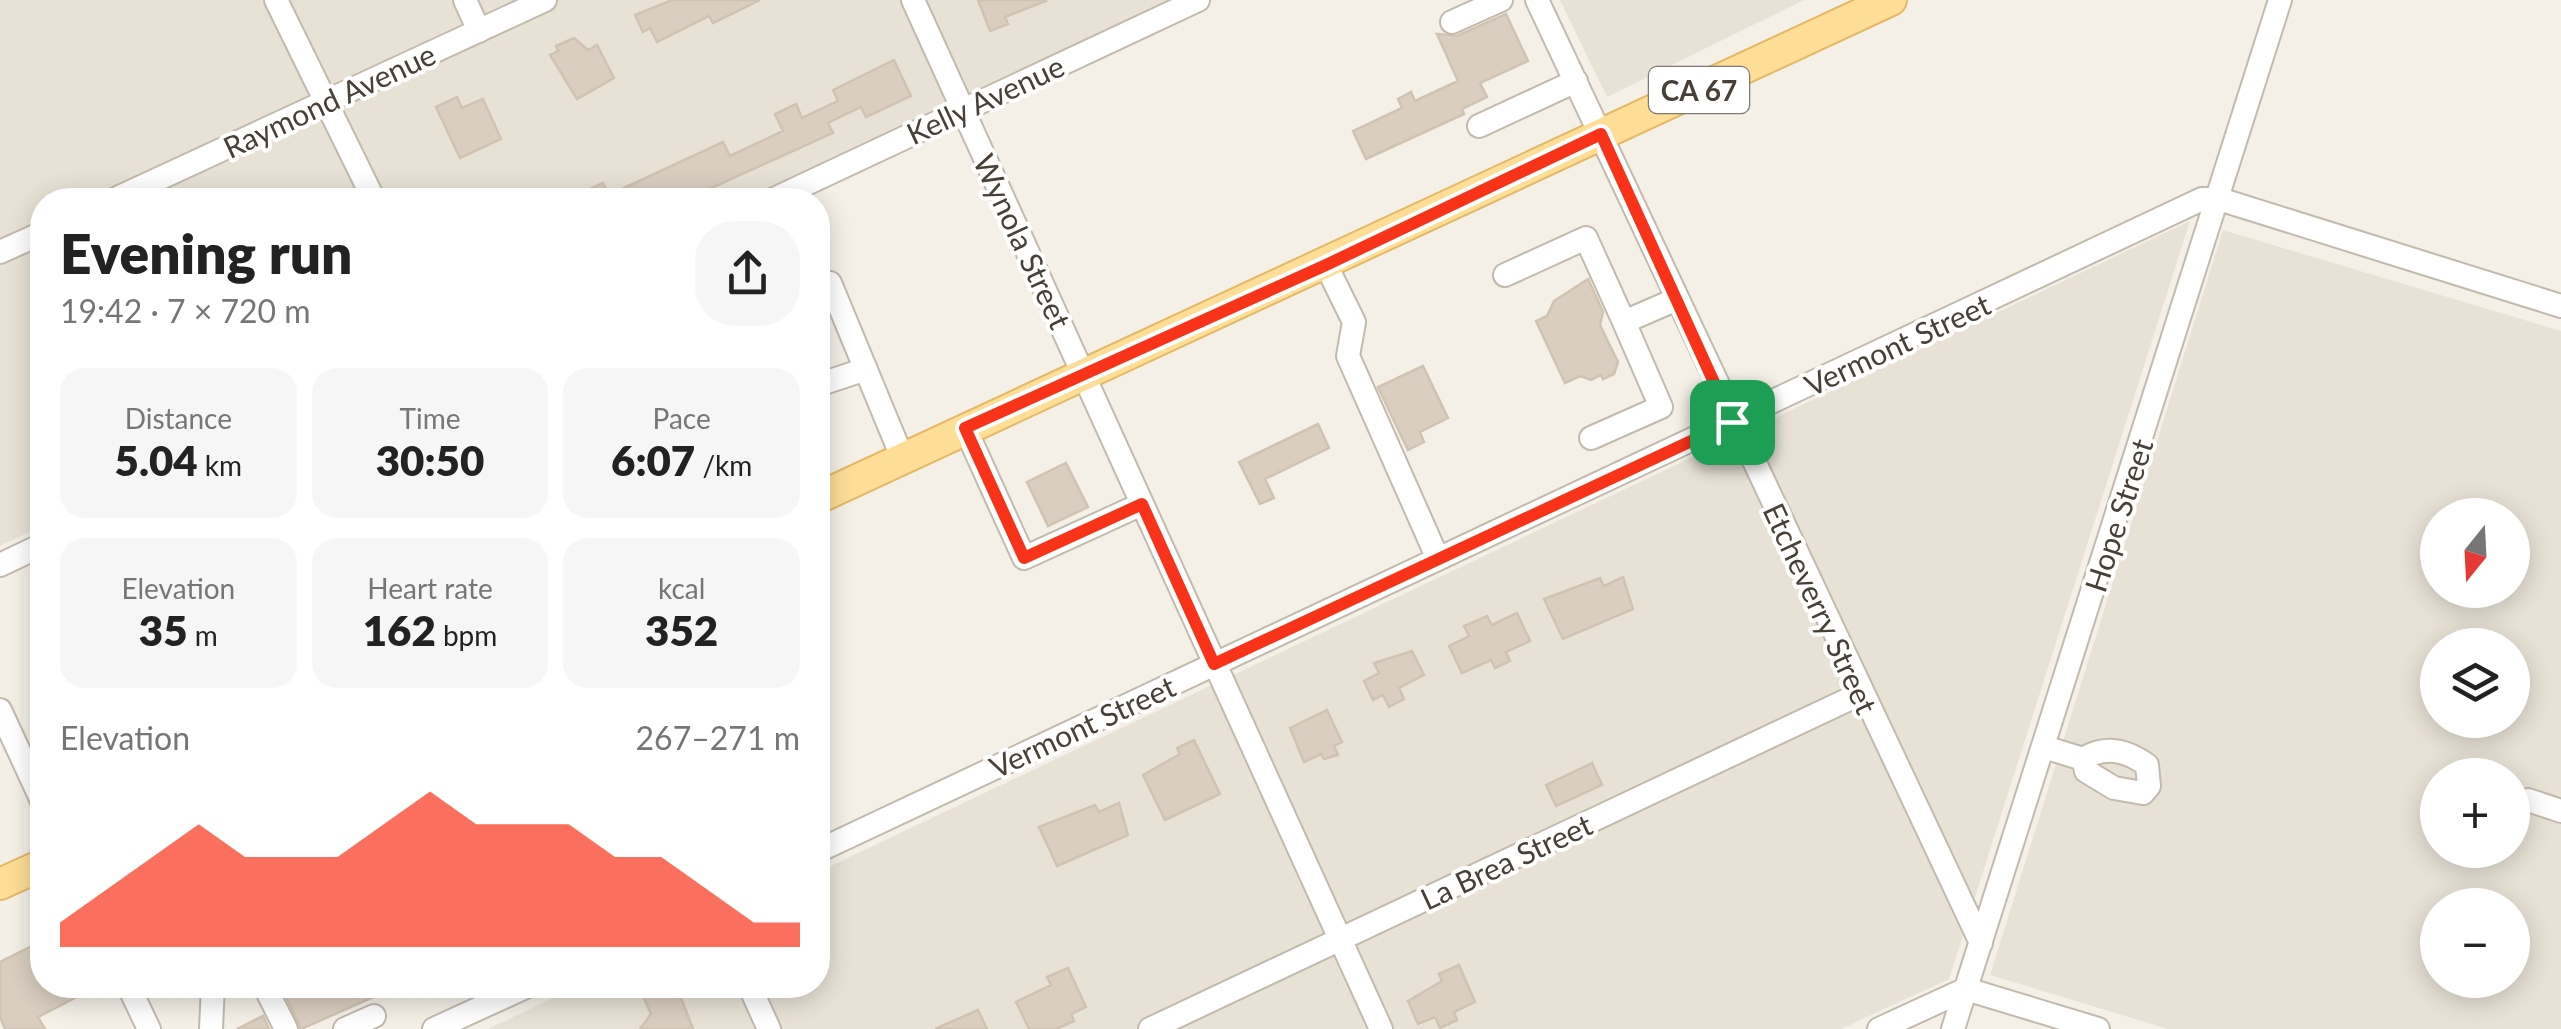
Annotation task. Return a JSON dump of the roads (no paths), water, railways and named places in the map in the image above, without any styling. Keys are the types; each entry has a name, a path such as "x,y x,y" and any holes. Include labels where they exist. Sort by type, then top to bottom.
{"main road":[{"name":"CA 67","path":"830,492 1891,0"},
{"path":"0,884 30,870"}],"street":[{"path":"276,0 368,188"},
{"path":"464,0 479,31"},
{"name":"Raymond Avenue","path":"140,188 545,0"},
{"name":"Wynola Street","path":"913,0 1381,1029"},
{"name":"Kelly Avenue","path":"797,188 1198,0"},
{"path":"1452,22 1502,0"},
{"name":"Etcheverry Street","path":"1537,0 1732,422 1981,943"},
{"name":"Hope Street","path":"1953,1029 2280,0"},
{"path":"1479,126 1576,81"},
{"name":"Vermont Street","path":"830,845 2202,199 2218,199"},
{"path":"2218,199 2561,306"},
{"path":"0,252 30,238"},
{"path":"1506,275 1586,238 1661,407 1590,438"},
{"path":"1326,265 1354,322 1348,356 1438,560"},
{"path":"830,283 902,457"},
{"path":"1624,322 1676,298"},
{"path":"830,381 866,369"},
{"path":"965,428 1024,558 1142,504"},
{"path":"0,565 30,551"},
{"name":"La Brea Street","path":"1150,1029 1862,693"},
{"path":"0,710 30,775"},
{"path":"2044,746 2083,759"},
{"path":"2530,801 2561,812"},
{"path":"1878,1029 1966,989 2098,1029"},
{"path":"134,998 149,1029"},
{"path":"211,1029 212,998"},
{"path":"270,998 286,1029"},
{"path":"434,1029 502,998"},
{"path":"755,998 769,1029"},
{"path":"346,1029 374,1016"}]}
